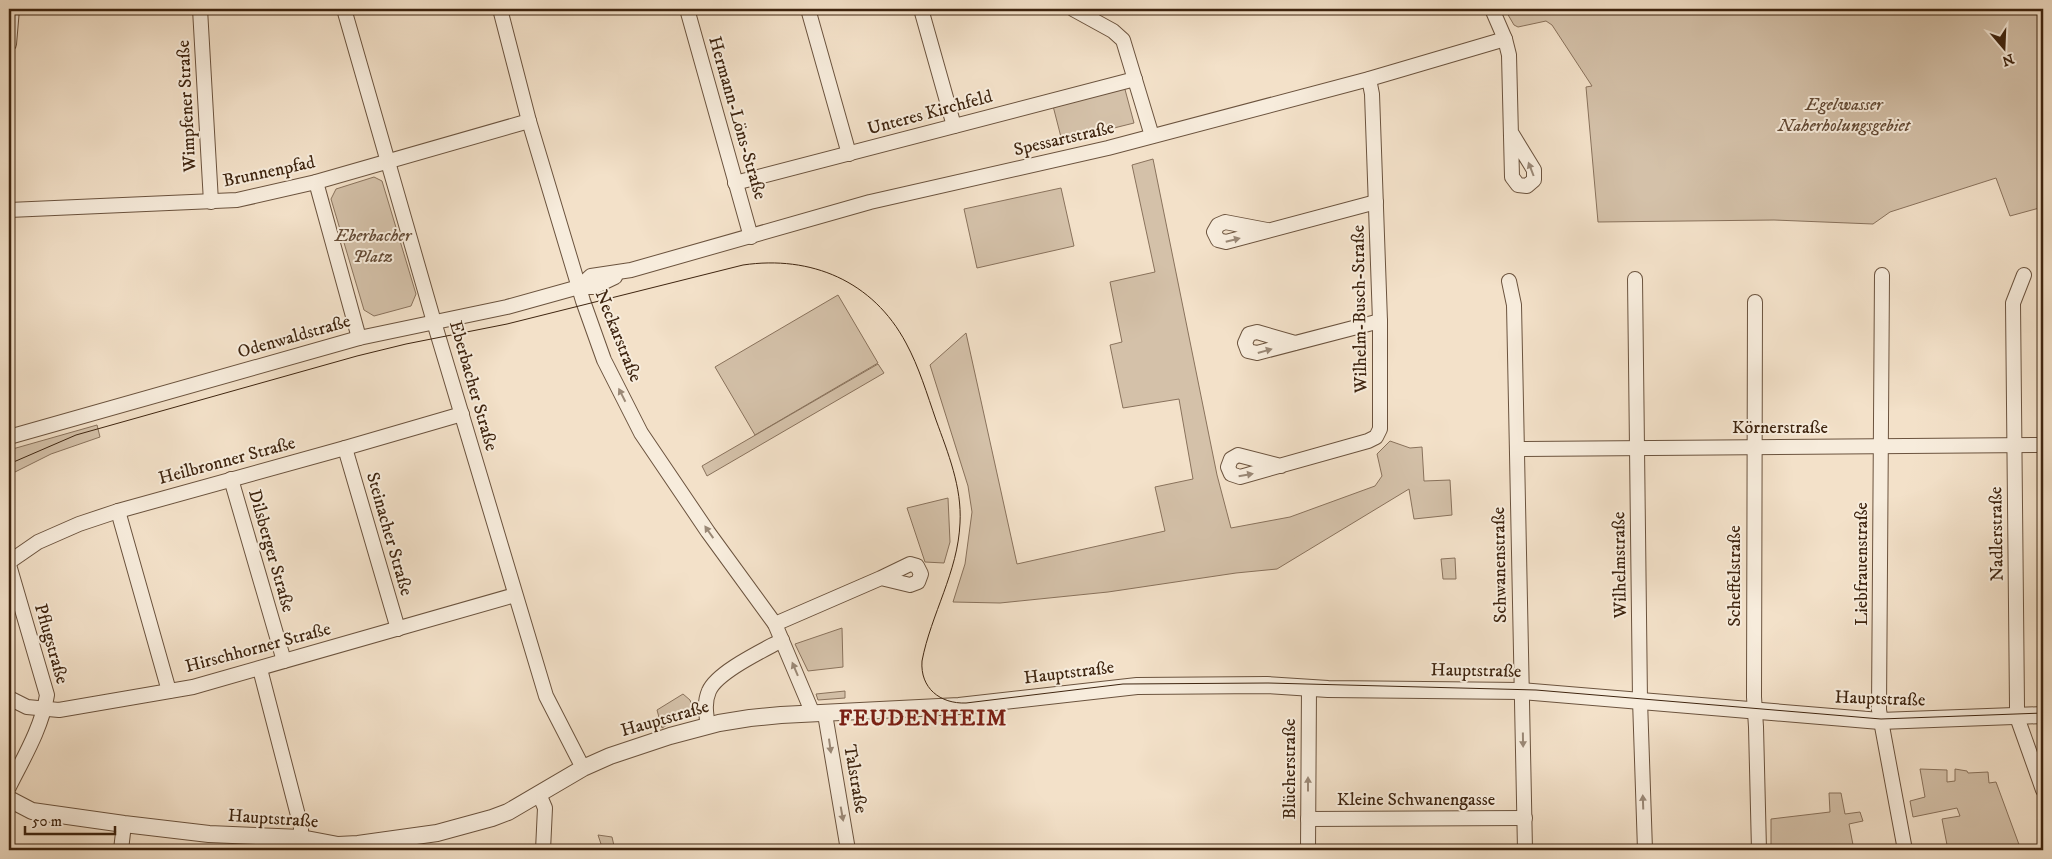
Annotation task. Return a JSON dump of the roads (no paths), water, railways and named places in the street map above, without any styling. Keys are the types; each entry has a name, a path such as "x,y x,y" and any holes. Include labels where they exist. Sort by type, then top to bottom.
{"street":[{"path":"9,44 12,9"},
{"name":"Wimpfener Straße","path":"200,9 211,202"},
{"name":"Eberbacher Straße","path":"344,9 434,322 546,696 583,768"},
{"name":"Neckarstraße","path":"500,9 529,121 579,287 604,360 641,433 708,532 775,624 819,714"},
{"name":"Hermann-Löns-Straße","path":"687,9 751,237"},
{"path":"808,9 848,154"},
{"path":"921,9 954,126"},
{"path":"1072,9 1119,35 1125,45 1152,136"},
{"path":"1492,9 1505,39 1509,55 1512,134"},
{"name":"Spessartstraße","path":"579,287 594,287 631,270 870,202 1070,158 1369,78 1505,39"},
{"name":"Wilhelm-Busch-Straße","path":"1281,466 1368,441 1376,437 1380,429 1380,321 1372,94 1369,78"},
{"name":"Unteres Kirchfeld","path":"735,184 1135,79"},
{"name":"Brunnenpfad","path":"9,210 211,202 275,193 529,121"},
{"path":"316,182 359,338"},
{"path":"1267,230 1376,202"},
{"name":"Liebfrauenstraße","path":"1882,275 1880,722 1905,850"},
{"name":"Nadlerstraße","path":"2024,275 2013,303 2018,717 2043,790"},
{"name":"Wilhelmstraße","path":"1635,279 1640,700 1645,850"},
{"name":"Schwanenstraße","path":"1508,281 1514,305 1526,850"},
{"name":"Odenwaldstraße","path":"13,433 359,338 508,307 579,287"},
{"name":"Scheffelstraße","path":"1755,302 1755,712 1759,850"},
{"path":"1295,343 1380,321"},
{"name":"Heilbronner Straße","path":"9,563 38,542 79,524 118,511 462,414"},
{"name":"Körnerstraße","path":"1517,449 2043,445"},
{"name":"Steinacher Straße","path":"345,448 398,629"},
{"name":"Dilsberger Straße","path":"231,479 284,661"},
{"path":"118,511 169,691"},
{"name":"Pflugstraße","path":"9,563 47,694 44,710 10,798"},
{"path":"775,624 881,578"},
{"name":"Hirschhorner Straße","path":"9,698 27,706 44,710 59,710 193,687 515,595"},
{"path":"708,726 706,701 709,690 716,679 782,640"},
{"path":"260,669 298,818 301,838"},
{"name":"Hauptstraße","path":"10,798 22,808 37,812 124,824 210,834 301,838 320,846 358,844 437,833 492,818 508,812 583,768 625,750 708,726 750,718 958,706 1137,686 1267,686 1522,691 1880,722 2043,715"},
{"name":"Blücherstraße","path":"1308,850 1309,688"},
{"name":"Talstraße","path":"819,714 848,850"},
{"path":"538,794 545,808 543,850"},
{"name":"Kleine Schwanengasse","path":"1308,819 1525,818"},
{"path":"121,850 124,824"}],"tram line":[{"path":"9,464 76,435 357,356 406,344 507,324 743,265 793,264 816,269 838,277 858,288 876,303 892,321 906,343 923,381 953,470 959,496 960,523 954,559 931,626 922,661 922,671 928,686 940,697 948,701 966,703 1123,684 1268,683 1536,690 1881,719 2043,713"}],"district":[{"name":"FEUDENHEIM","path":"923,718"}],"park label":[{"name":"Egelwasser Naherholungsgebiet","path":"1844,115"},
{"name":"Eberbacher Platz","path":"373,246"}]}
